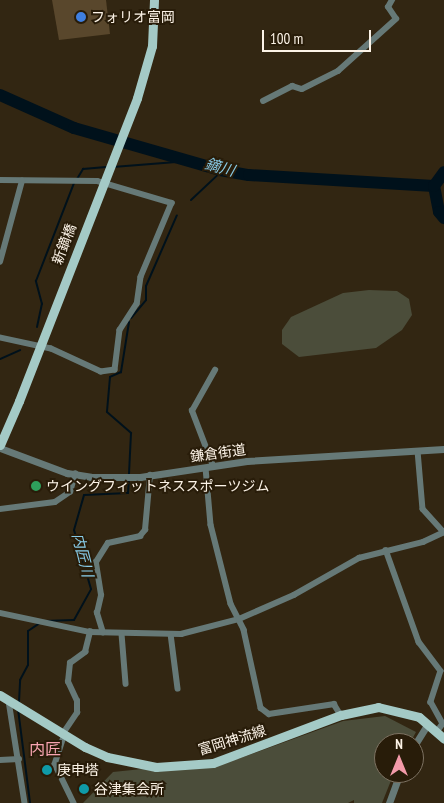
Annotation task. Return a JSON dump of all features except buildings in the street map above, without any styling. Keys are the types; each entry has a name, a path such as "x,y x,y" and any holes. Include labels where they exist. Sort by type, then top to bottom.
{"main road":[{"name":"新鏑橋","path":"0,446 138,98 152,46 154,0"},
{"name":"富岡神流線","path":"0,695 63,736 128,762 156,767 195,765 253,750 341,715 392,708 428,724 441,735"}],"street":[{"path":"263,101 292,86 302,89 338,70 396,19 388,7 392,0"},
{"path":"0,180 81,182 122,186 172,203 141,276 137,304 120,330 115,370 101,372 51,349 0,338"},
{"path":"0,262 2,247 22,181"},
{"path":"215,370 192,411 210,467 211,525 239,619 261,708 269,714 334,704 341,715"},
{"name":"鎌倉街道","path":"0,446 75,474 150,475 247,461 444,449"},
{"path":"0,613 90,632 122,634 171,634 239,619 294,595 340,567 386,550 423,542 444,532 424,509 418,452"},
{"path":"0,509 55,502 70,492 75,474"},
{"path":"103,633 97,613 100,595 96,562 108,543 140,536 145,530 150,475"},
{"path":"386,550 419,642 441,671 430,702 443,724 441,735"},
{"path":"74,803 55,764 63,736 76,713 77,701 68,682 70,663 85,652 90,632"},
{"path":"122,634 126,684"},
{"path":"171,634 178,689"},
{"path":"9,701 26,803"},
{"path":"422,733 428,724"},
{"path":"0,760 19,759"},
{"path":"389,803 396,783"}],"green space":[{"path":"369,290 397,291 409,299 412,315 402,330 376,348 299,357 282,344 282,330 291,317 343,293"},
{"path":"385,716 416,732 374,733 374,783 390,783 382,803 354,803 354,800 348,803 83,803 113,772 238,759 343,721"}],"waterway":[{"name":"鏑川","path":"0,95 74,128 220,170 249,175 434,186"},
{"path":"113,167 189,161"},
{"path":"77,179 83,169 106,167"},
{"name":"内匠川","path":"191,200 223,170"},
{"name":"鏑川","path":"434,186 444,172"},
{"path":"37,327 42,304 36,281 74,183"},
{"path":"434,186 439,212 444,218"},
{"name":"内匠川","path":"131,318 146,300 146,286 177,215"},
{"name":"内匠川","path":"129,322 121,372 110,377 107,412 131,433 129,474"},
{"path":"0,359 20,350"},
{"name":"内匠川","path":"44,621 74,620 91,589 74,530 84,495 128,493 129,479"},
{"name":"内匠川","path":"19,702 20,680 28,665 28,631 40,623"},
{"name":"内匠川","path":"18,709 30,803"}],"place":[{"name":"フォリオ富岡","path":"81,17"},
{"name":"ウイングフィットネススポーツジム","path":"36,486"},
{"name":"庚申塔","path":"47,770"},
{"name":"谷津集会所","path":"84,789"}],"district":[{"name":"内匠","path":"45,749"}]}
